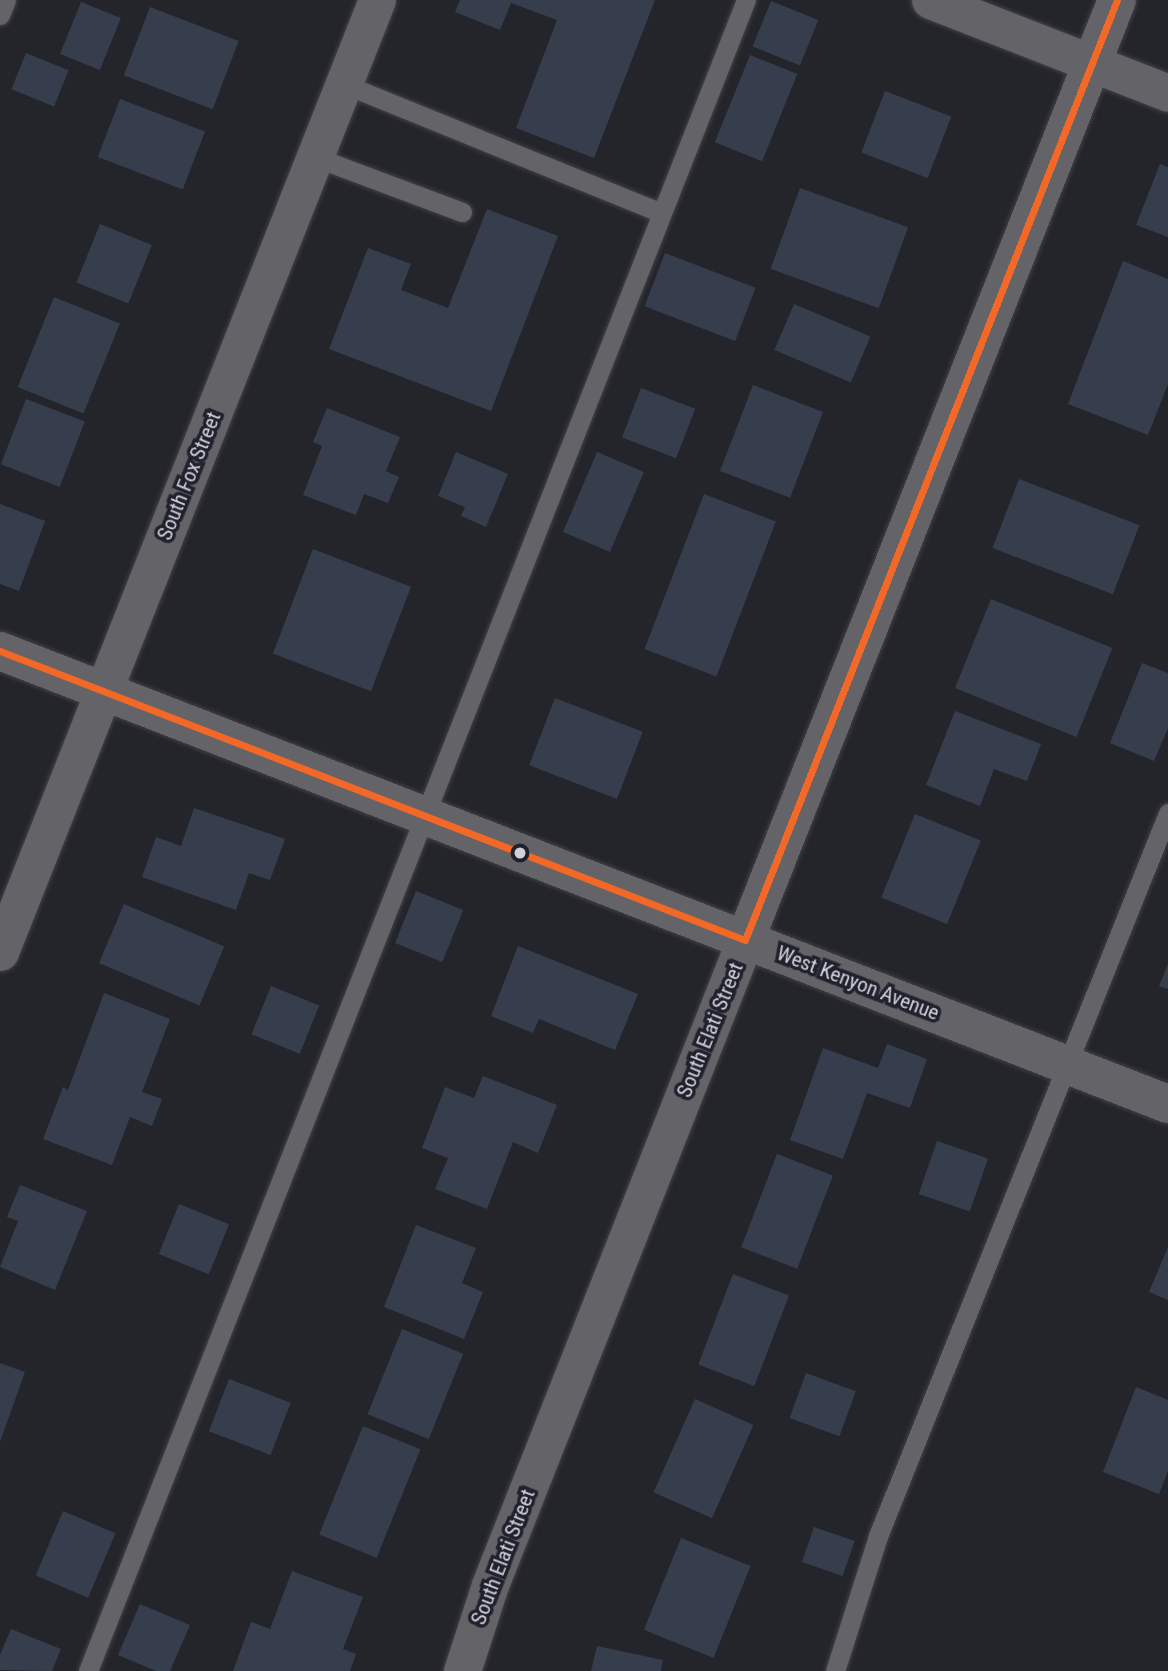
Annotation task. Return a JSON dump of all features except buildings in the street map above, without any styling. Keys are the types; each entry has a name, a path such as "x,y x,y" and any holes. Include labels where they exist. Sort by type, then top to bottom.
{"street":[{"name":"South Fox Street","path":"0,952 377,0"},
{"path":"930,0 968,7 1092,63 1168,93"},
{"name":"South Elati Street","path":"462,1671 490,1585 1117,0"},
{"name":"West Kenyon Avenue","path":"0,651 1168,1104"}],"lane":[{"path":"0,15 6,0"},
{"path":"88,1671 746,0"},
{"path":"344,84 662,212"},
{"path":"315,157 462,212"},
{"path":"835,1671 878,1536 1168,813"}],"transit line":[{"path":"745,940 1117,0"},
{"path":"0,651 745,940"}]}
